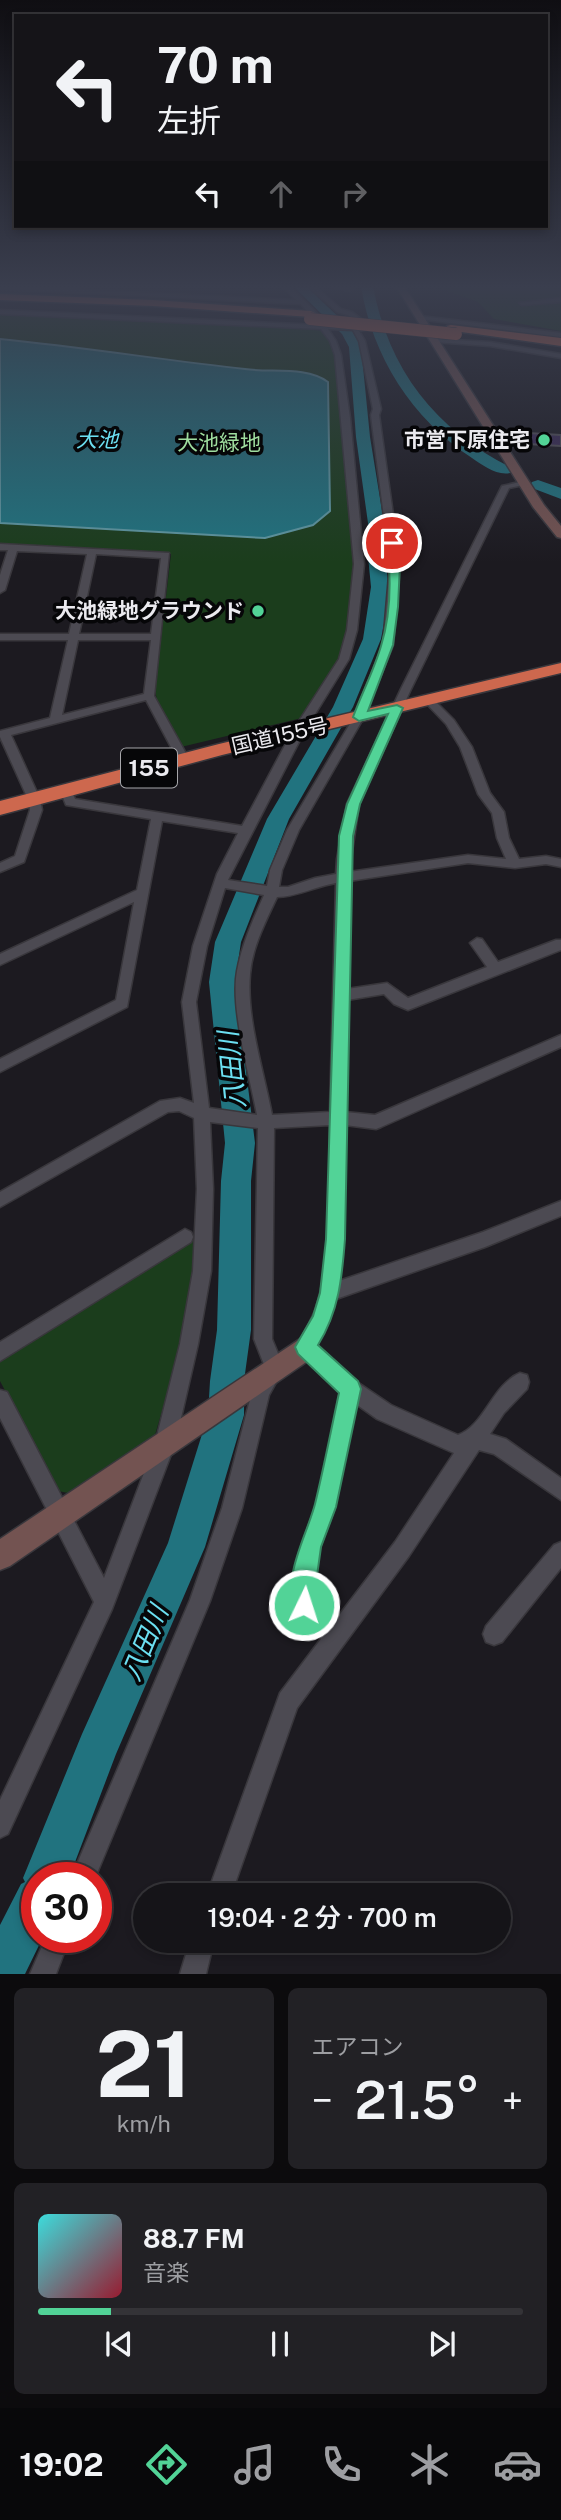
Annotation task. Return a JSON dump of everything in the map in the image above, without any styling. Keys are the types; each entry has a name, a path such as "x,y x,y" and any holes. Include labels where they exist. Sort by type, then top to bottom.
{"highway":[{"name":"国道155号","path":"0,808 183,759 561,668"}],"main road":[{"path":"459,378 524,484 561,534"},
{"path":"0,1556 306,1347"}],"street":[{"path":"0,1826 105,1602 165,1444 189,1344 202,1272 205,1189 204,1114 189,1002 200,946 223,874 298,732 344,659 352,630 359,564 341,378"},
{"path":"90,1862 200,1601 232,1508 261,1392 275,1368 263,1339 263,1121 245,1016 243,974 251,941 293,830 359,717 388,645 395,564 375,415 377,409 370,378"},
{"path":"524,484 506,486 353,804 346,836 344,878 335,1239 330,1293 321,1321 306,1347 351,1389 384,1412 458,1445 474,1440 499,1446 561,1490"},
{"path":"0,548 166,555 149,696 183,759"},
{"path":"0,590 13,548"},
{"path":"55,720 92,552"},
{"path":"0,637 155,637"},
{"path":"0,868 20,859 36,810 34,799 2,733 149,696"},
{"path":"428,701 450,722 466,747 484,794 498,812 503,838 515,864"},
{"path":"66,790 70,802 244,830"},
{"path":"0,1066 122,1003 157,817"},
{"path":"221,883 269,892 289,892 316,882 468,859 515,864 546,860 561,863"},
{"path":"0,960 142,893"},
{"path":"477,943 496,970"},
{"path":"342,995 387,988 399,1000 408,1004 561,945"},
{"path":"0,1200 165,1105 180,1104 204,1114 263,1121 340,1118 376,1122 561,1041"},
{"path":"330,1293 485,1239 561,1208"},
{"path":"0,1352 185,1237"},
{"path":"223,1883 288,1701 402,1549 497,1406 520,1382"},
{"path":"334,1637 304,1605 303,1590 310,1547 325,1507 351,1389"},
{"path":"0,1399 105,1602"},
{"path":"494,1634 561,1552"},
{"path":"43,1974 52,1953"},
{"path":"193,1974 199,1953"}],"green space":[{"name":"大池緑地","path":"0,378 338,378 355,562 349,629 341,659 306,717 181,747 158,706 155,690 171,554 0,545"},
{"path":"198,1232 197,1261 178,1357 155,1435 68,1493 58,1491 0,1381 0,1355"}],"water":[{"name":"大池","path":"0,378 321,378 328,382 330,511 313,525 265,538 0,523"}],"building":[{"name":"市営下原住宅","path":"528,433 561,435 561,446 528,444"}],"waterway":[{"name":"八田川","path":"52,1862 97,1749 186,1547 226,1415 227,1381 234,1330 236,1181 240,1143 222,982 228,942 278,819 343,707 372,639 380,587 375,546 376,523 363,437 358,378"},
{"path":"402,378 418,405 437,424 458,442 505,470"},
{"path":"538,485 561,494"},
{"name":"八田川","path":"0,1974 21,1932"}],"place":[{"name":"市営下原住宅","path":"544,440"},
{"name":"大池緑地グラウンド","path":"258,611"}],"route":[{"path":"304,1605 303,1590 310,1547 325,1507 351,1389 306,1347 321,1321 330,1293 335,1239 340,1118 343,859 346,836 353,804 397,708 359,717 388,645 395,564 392,543"}]}
